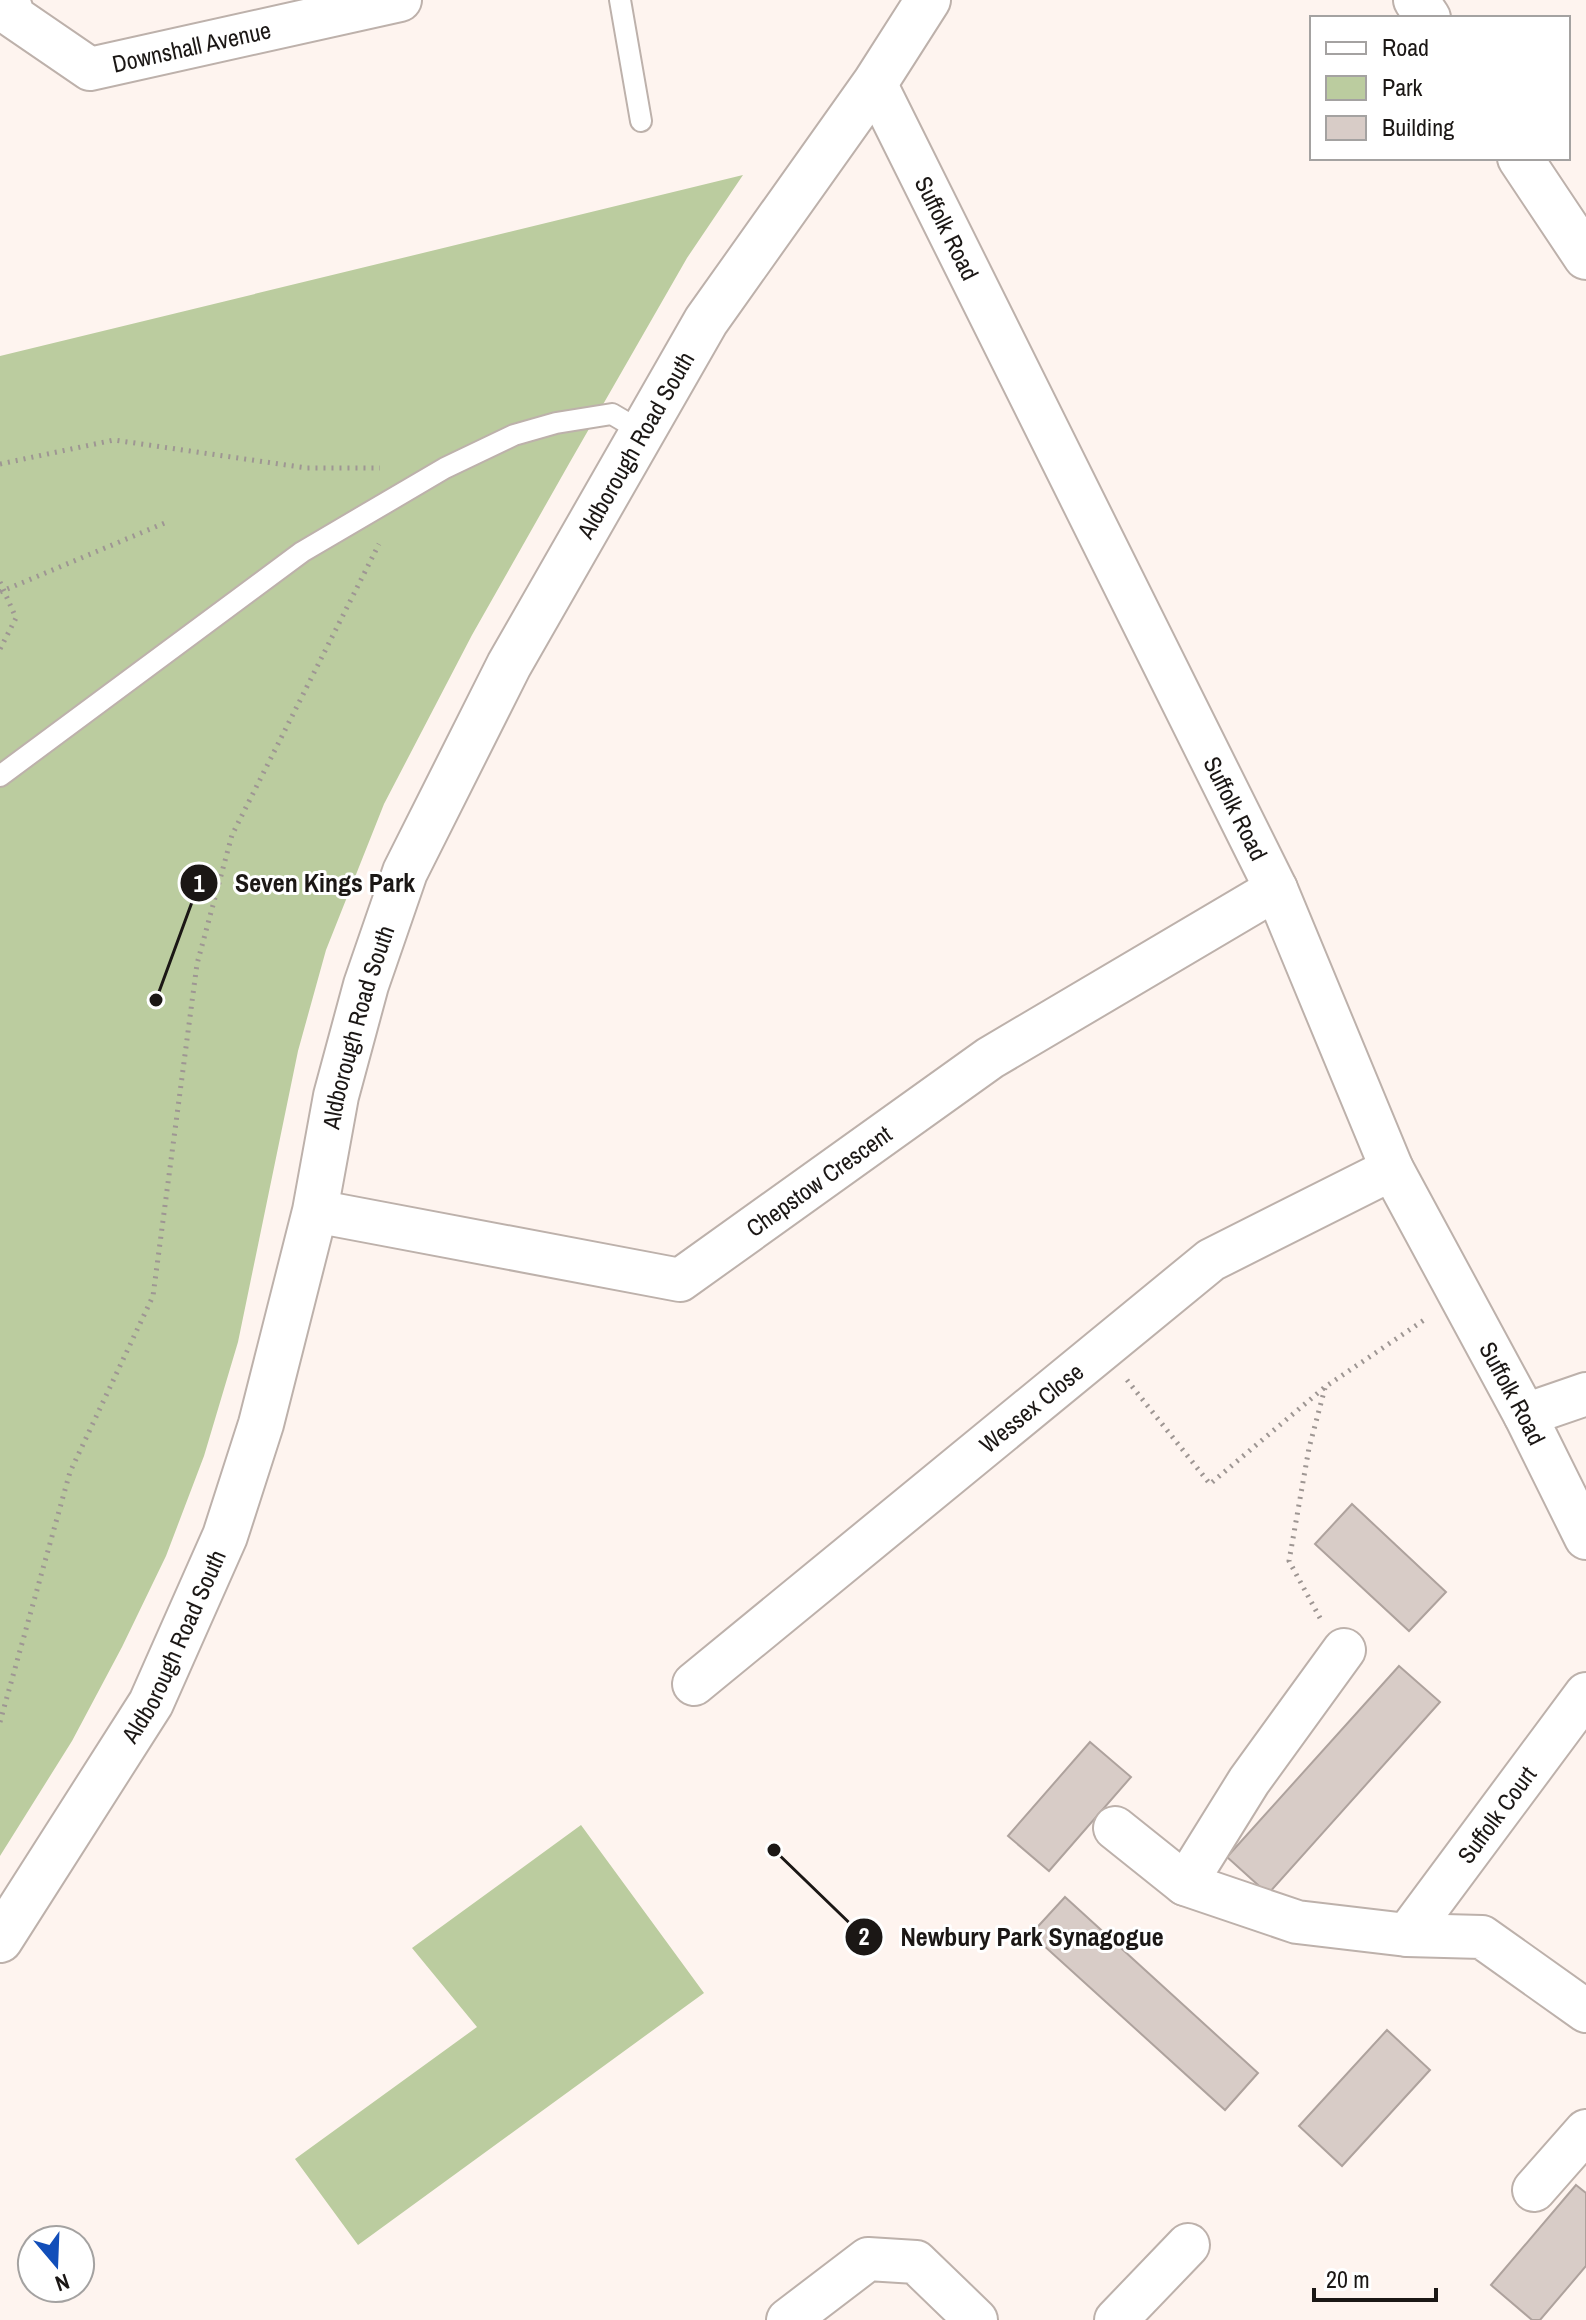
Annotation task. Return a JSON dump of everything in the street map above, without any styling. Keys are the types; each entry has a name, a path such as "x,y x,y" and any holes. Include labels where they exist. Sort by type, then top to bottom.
{"street":[{"name":"Downshall Avenue","path":"8,0 14,17 90,69 400,0"},
{"name":"Aldborough Road South","path":"0,1940 151,1703 225,1536 261,1424 315,1211 336,1096 366,985 405,872 509,665 706,321 875,83 928,0"},
{"name":"Suffolk Road","path":"875,83 1276,889 1392,1169 1525,1415 1586,1538"},
{"path":"1521,160 1586,257"},
{"name":"Chepstow Crescent","path":"315,1211 680,1280 990,1058 1276,889"},
{"name":"Wessex Close","path":"694,1684 1211,1260 1392,1169"},
{"path":"1525,1415 1586,1394"},
{"path":"1185,1884 1249,1781 1342,1652"},
{"name":"Suffolk Court","path":"1407,1935 1586,1694"},
{"path":"1115,1828 1185,1884 1297,1922 1407,1935 1482,1937 1586,2011"},
{"path":"1534,2190 1586,2131"},
{"path":"1116,2320 1188,2245"},
{"path":"788,2320 868,2259 916,2262 976,2320"}],"lane":[{"path":"620,0 641,121"},
{"path":"0,776 302,552 445,468 514,435 556,423 612,414 641,431"}],"path":[{"path":"0,464 114,440 307,468 445,468"},
{"path":"2,592 167,522"},
{"path":"0,1722 70,1472 153,1296 197,964 232,835 382,540"},
{"path":"0,582 16,618 0,649"},
{"path":"1101,1349 1210,1484 1325,1387 1460,1295"},
{"path":"1325,1387 1309,1448 1289,1561 1342,1652"}],"green space":[{"path":"743,175 687,258 570,462 472,635 384,804 326,950 298,1051 238,1342 204,1456 166,1556 122,1647 72,1741 0,1856 0,356"},
{"path":"581,1825 704,1993 358,2245 295,2159 477,2027 412,1948"}],"building":[{"path":"1352,1504 1446,1592 1409,1631 1315,1544"},
{"path":"1399,1666 1440,1702 1268,1894 1227,1857"},
{"path":"1090,1742 1131,1777 1049,1871 1008,1836"},
{"path":"1065,1897 1258,2073 1225,2110 1031,1934"},
{"path":"1387,2030 1430,2070 1342,2166 1299,2126"},
{"path":"1576,2185 1586,2193 1586,2266 1540,2320 1532,2320 1491,2285"}],"place":[{"name":"Seven Kings Park","path":"156,1000"},
{"name":"Newbury Park Synagogue","path":"774,1850"}]}
